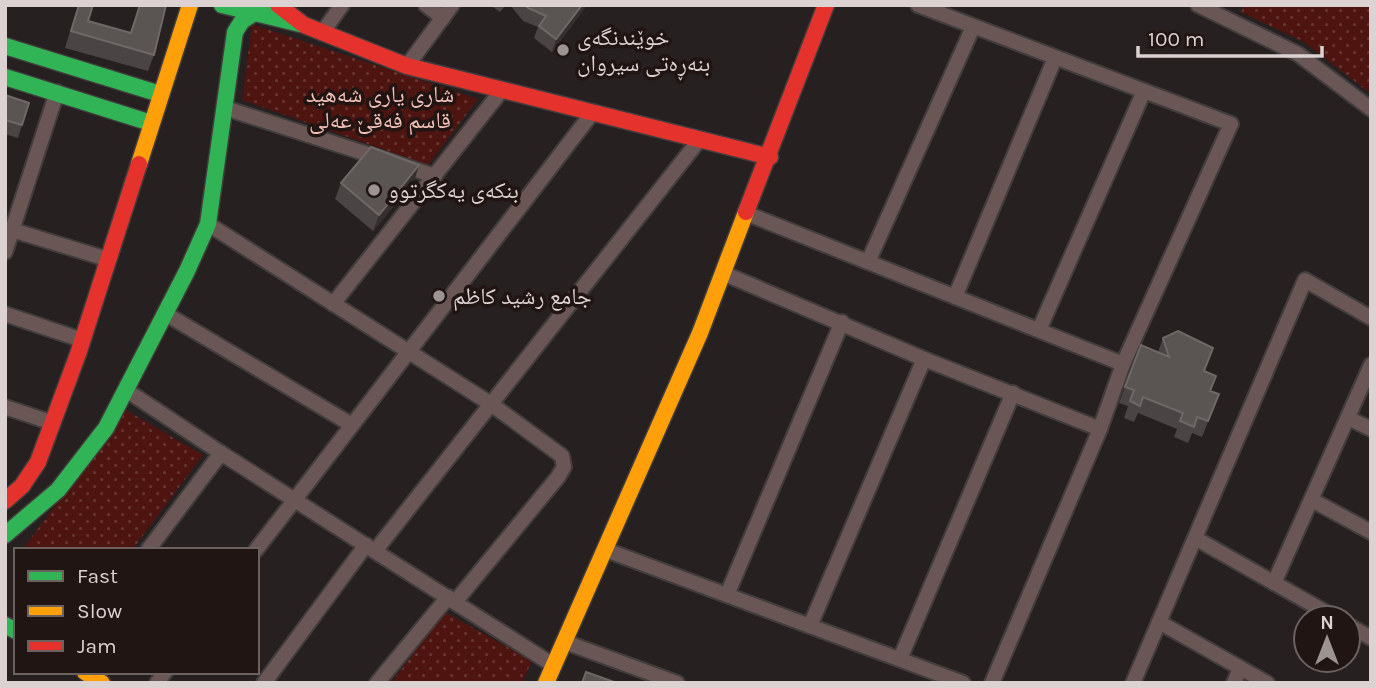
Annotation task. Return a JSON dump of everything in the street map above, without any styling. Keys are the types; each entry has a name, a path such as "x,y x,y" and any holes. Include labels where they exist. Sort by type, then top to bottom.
{"street":[{"path":"9,494 38,462 82,340 190,5"},
{"path":"222,5 251,15 304,25 407,66 770,157"},
{"path":"5,535 58,490 106,428 166,314 208,223 235,32 251,15 267,5"},
{"path":"278,5 304,25"},
{"path":"322,33 342,5"},
{"path":"426,5 443,18"},
{"path":"407,66 452,5"},
{"path":"546,683 725,274 826,5"},
{"path":"918,5 1231,124 1123,364 1100,429 992,683"},
{"path":"1198,5 1226,10 1298,54 1371,109"},
{"path":"868,262 973,27"},
{"path":"5,47 160,94"},
{"path":"955,297 1055,58"},
{"path":"5,77 151,123"},
{"path":"333,303 502,90"},
{"path":"5,252 57,92"},
{"path":"1039,330 1144,92"},
{"path":"225,108 435,176"},
{"path":"257,548 593,112"},
{"path":"264,683 370,548 491,404 700,139"},
{"path":"748,214 1123,364"},
{"path":"208,223 491,404 562,456 564,467 377,683"},
{"path":"12,230 107,260"},
{"path":"725,274 924,359 1100,429"},
{"path":"1133,683 1305,280 1371,318"},
{"path":"5,314 82,340"},
{"path":"166,314 352,425"},
{"path":"727,595 842,322"},
{"path":"810,626 924,359"},
{"path":"1274,583 1371,365"},
{"path":"126,390 553,666"},
{"path":"900,659 1013,393"},
{"path":"5,407 52,423"},
{"path":"1348,418 1371,429"},
{"path":"150,548 221,453"},
{"path":"1312,500 1371,532"},
{"path":"1195,538 1311,604"},
{"path":"606,550 963,683"},
{"path":"1159,622 1267,683"},
{"path":"565,642 677,683"},
{"path":"1234,683 1240,668"}],"green space":[{"path":"1244,5 1371,5 1371,94 1304,42 1241,12"},
{"name":"شاری یاری شەهید قاسم فەقێ عەلی","path":"252,24 478,99 428,165 242,100"},
{"path":"126,410 203,455 133,548 23,548"},
{"path":"445,612 532,661 522,683 391,683"}],"building":[{"path":"79,5 93,5 88,21 131,33 140,5 166,5 154,55 71,31"},
{"path":"525,5 582,5 556,39 539,26 546,16"},
{"path":"5,95 29,103 22,125 5,120"},
{"path":"371,147 419,165 379,215 341,183"},
{"path":"1178,331 1213,348 1204,371 1216,376 1210,391 1219,394 1208,421 1197,417 1194,427 1180,421 1183,413 1143,397 1140,406 1130,401 1134,390 1125,387 1141,345 1169,357 1163,338"},
{"path":"586,672 614,682 614,683 582,683"}],"traffic: fast":[{"path":"222,5 300,24"},
{"path":"5,535 58,490 106,428 187,271 208,224 235,32 242,21 267,5"},
{"path":"5,46 160,94"},
{"path":"5,77 151,123"},
{"path":"5,625 14,630"}],"traffic: slow":[{"path":"139,164 190,5"},
{"path":"546,683 700,333 746,212"},
{"path":"88,674 102,683"}],"traffic: jam":[{"path":"278,5 304,25 407,66 770,157"},
{"path":"746,212 826,5"},
{"path":"5,501 22,486 38,462 78,354 139,164"}],"place":[{"name":"خوێندنگەی بنەڕەتی سیروان","path":"563,50"},
{"name":"بنکەی یەکگرتوو","path":"374,190"},
{"name":"جامع رشيد كاظم","path":"439,296"}]}
